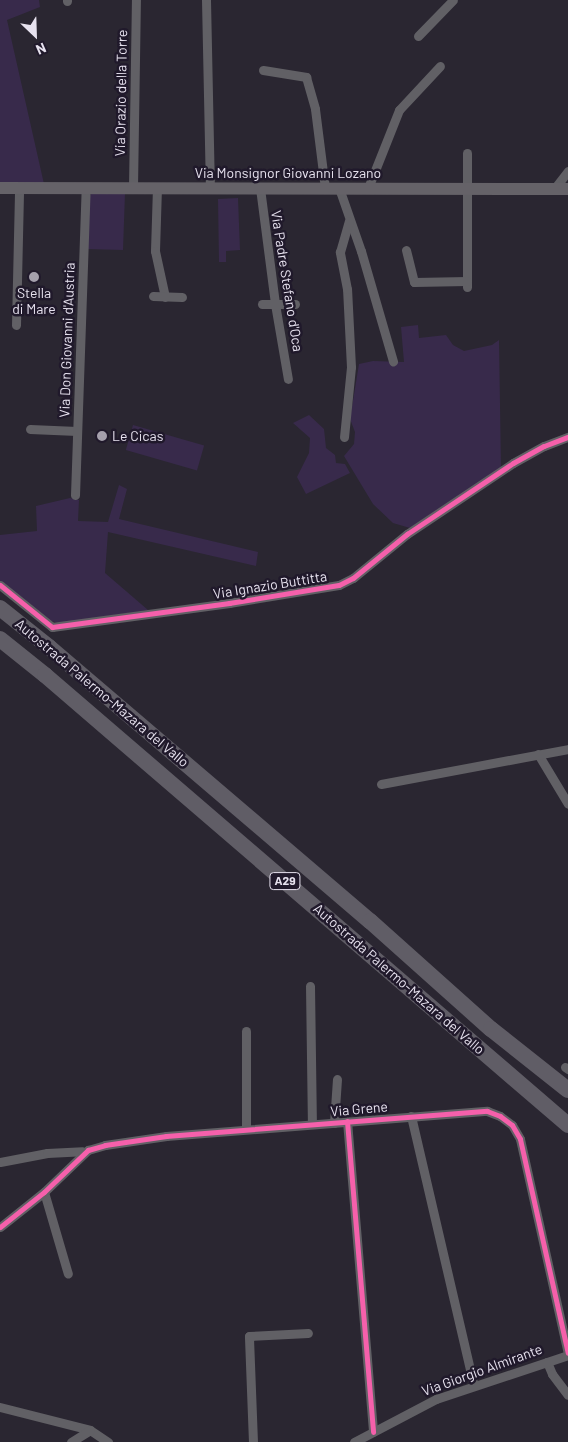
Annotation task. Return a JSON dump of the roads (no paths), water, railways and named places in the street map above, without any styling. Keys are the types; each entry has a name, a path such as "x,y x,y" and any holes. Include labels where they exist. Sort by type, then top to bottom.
{"highway":[{"name":"Autostrada Palermo-Mazara del Vallo","path":"0,608 49,647 303,864 491,1029 568,1090"},
{"name":"Autostrada Palermo-Mazara del Vallo","path":"0,640 45,674 568,1125"}],"main road":[{"name":"Via Monsignor Giovanni Lozano","path":"9,188 568,189"}],"street":[{"name":"Via Orazio della Torre","path":"133,187 136,0"},
{"path":"206,0 210,188"},
{"path":"418,36 453,0"},
{"path":"368,188 399,110 440,66"},
{"path":"263,70 306,77 315,109 324,188"},
{"path":"406,250 414,282 467,284 467,153"},
{"path":"554,189 568,171"},
{"name":"Via Don Giovanni d'Austria","path":"75,495 86,187"},
{"path":"158,187 155,251 165,296"},
{"path":"9,188 16,325"},
{"name":"Via Padre Stefano d'Oca","path":"260,188 275,304 288,379"},
{"path":"338,188 361,250 393,361"},
{"path":"344,436 351,367 346,290 340,252 349,221"},
{"path":"153,296 182,297"},
{"path":"262,304 296,304"},
{"path":"30,429 77,430"},
{"name":"Via Ignazio Buttitta","path":"0,585 52,627 229,603 339,585 353,578 400,538 514,463 544,446 568,437"},
{"path":"381,784 568,749"},
{"path":"538,754 568,804"},
{"path":"310,986 312,1124"},
{"path":"246,1031 246,1130"},
{"path":"334,1123 337,1079"},
{"name":"Via Grene","path":"0,1227 44,1192 88,1150 105,1145 166,1136 487,1111 500,1116 512,1125 520,1139 568,1354"},
{"path":"411,1116 474,1386"},
{"path":"347,1122 373,1432"},
{"path":"0,1162 47,1153 82,1151"},
{"path":"44,1192 68,1274"},
{"path":"253,1442 249,1336 308,1333"},
{"name":"Via Giorgio Almirante","path":"354,1442 436,1399 568,1354"},
{"path":"547,1362 552,1374 568,1395"},
{"path":"0,1407 90,1430 108,1442"},
{"path":"71,1442 90,1430"}],"place":[{"name":"Stella di Mare","path":"34,277"},
{"name":"Le Cicas","path":"102,436"}]}
